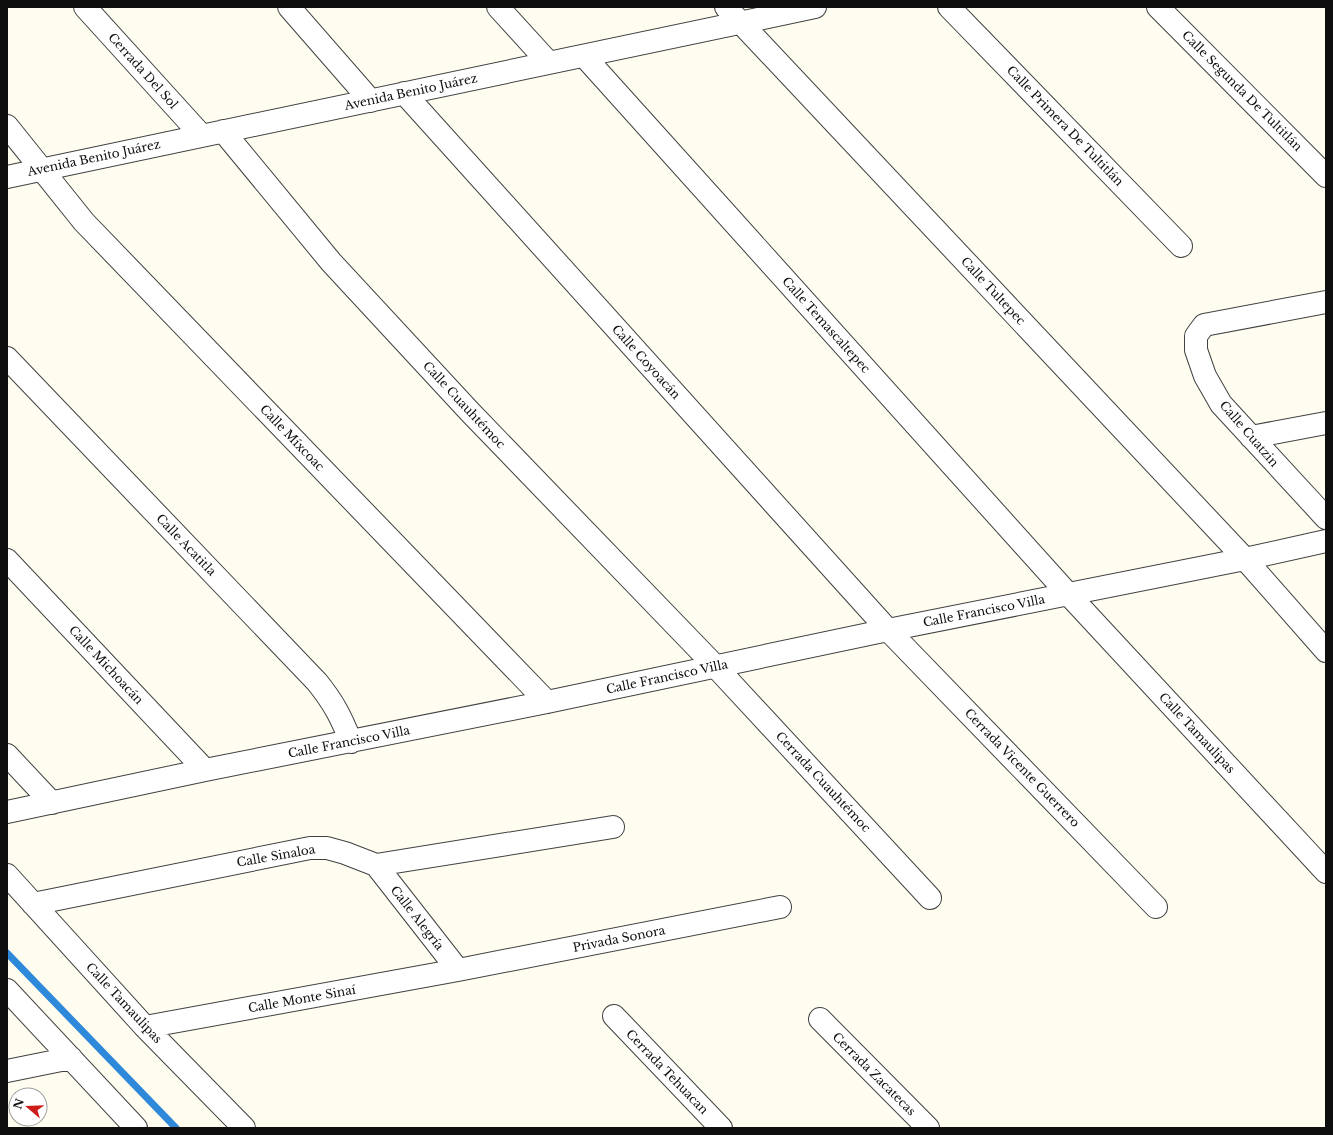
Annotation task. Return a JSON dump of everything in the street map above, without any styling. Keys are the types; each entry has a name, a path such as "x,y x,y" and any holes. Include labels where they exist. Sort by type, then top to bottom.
{"street":[{"name":"Cerrada Del Sol","path":"85,7 202,136"},
{"path":"289,7 370,101"},
{"path":"498,7 549,63"},
{"name":"Calle Tultepec","path":"726,7 1245,559 1326,651"},
{"name":"Avenida Benito Juárez","path":"7,177 816,7"},
{"name":"Calle Primera De Tultitlán","path":"949,7 1181,246"},
{"name":"Calle Segunda De Tultitlán","path":"1158,7 1326,176"},
{"name":"Calle Temascaltepec","path":"584,56 1069,595"},
{"name":"Calle Coyoacán","path":"404,94 888,630"},
{"name":"Calle Míxcoac","path":"7,126 84,222 547,702"},
{"name":"Calle Cuauhtémoc","path":"223,132 336,267 470,412 716,667"},
{"name":"Calle Cuatzin","path":"1326,302 1204,325 1196,336 1196,350 1205,376 1221,404 1326,518"},
{"name":"Calle Acatitla","path":"7,358 318,682 341,717 351,742"},
{"path":"1251,437 1326,423"},
{"name":"Calle Francisco Villa","path":"7,812 205,770 547,702 888,630 1245,559 1326,541"},
{"name":"Calle Michoacán","path":"7,560 205,770"},
{"name":"Calle Tamaulipas","path":"1069,595 1326,872"},
{"name":"Cerrada Vicente Guerrero","path":"888,630 1156,907"},
{"name":"Cerrada Cuauhtémoc","path":"716,667 930,898"},
{"path":"7,756 52,803"},
{"name":"Calle Sinaloa","path":"32,904 310,848 327,848 376,865 614,828"},
{"name":"Calle Alegría","path":"376,865 458,970"},
{"name":"Calle Tamaulipas","path":"7,875 145,1027 244,1128"},
{"name":"Privada Sonora","path":"458,970 780,907"},
{"name":"Calle Monte Sinaí","path":"145,1027 458,970"},
{"path":"7,990 136,1128"},
{"name":"Cerrada Tehuacan","path":"614,1016 721,1128"},
{"name":"Cerrada Zacatecas","path":"820,1019 928,1128"},
{"path":"7,1071 71,1058"}],"waterway":[{"path":"7,953 176,1128"}]}
